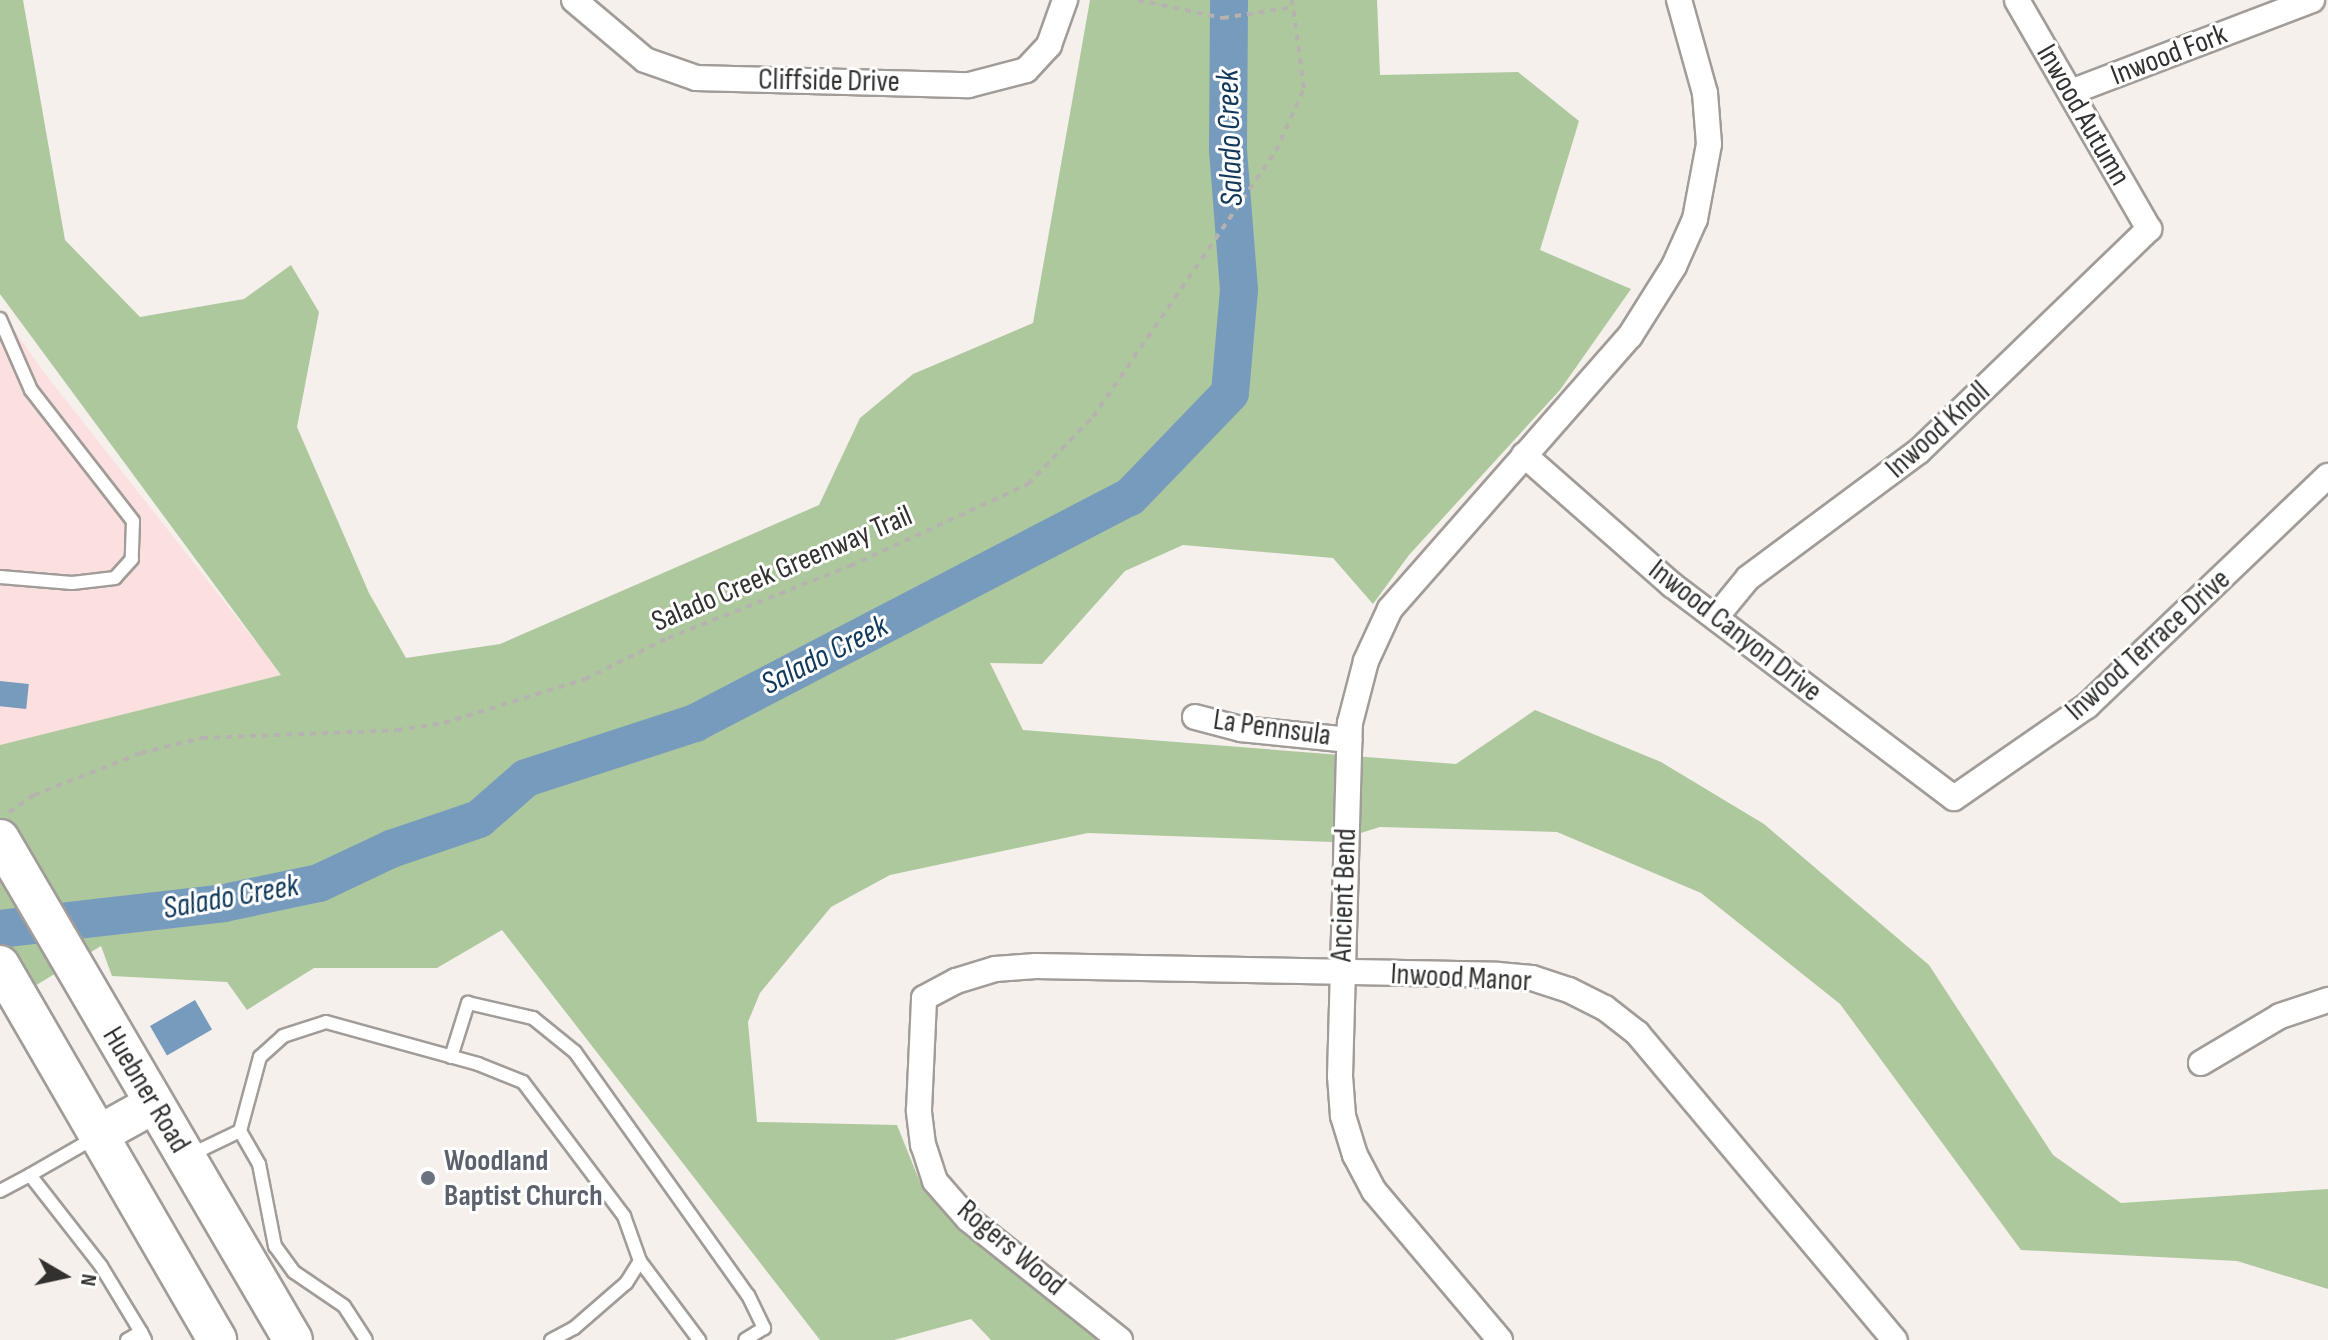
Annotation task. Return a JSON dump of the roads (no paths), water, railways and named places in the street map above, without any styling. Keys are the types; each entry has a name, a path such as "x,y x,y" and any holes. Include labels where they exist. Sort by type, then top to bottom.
{"main road":[{"name":"Huebner Road","path":"0,839 293,1340"},
{"name":"Huebner Road","path":"0,965 217,1340"},
{"path":"98,1135 154,1104"}],"street":[{"name":"Cliffside Drive","path":"574,0 645,60 696,78 969,85 1026,70 1049,45 1065,0"},
{"name":"Ancient Bend","path":"1500,1340 1374,1191 1355,1155 1340,1096 1349,740 1366,661 1390,609 1630,336 1674,266 1695,219 1707,170 1708,119 1679,0"},
{"name":"Inwood Autumn","path":"2017,0 2149,229"},
{"name":"Inwood Fork","path":"2071,92 2312,0"},
{"name":"Inwood Knoll","path":"1716,617 1748,578 1911,459 2149,229"},
{"name":"Inwood Canyon Drive","path":"1524,455 1716,617 1954,798"},
{"name":"Inwood Terrace Drive","path":"1954,798 2087,706 2328,476"},
{"name":"La Pennsula","path":"1195,717 1241,729 1349,740"},
{"name":"Inwood Manor","path":"924,998 995,969 1036,966 1532,978 1605,1008 1651,1048 1895,1340"},
{"name":"Rogers Wood","path":"924,998 919,1110 923,1145 935,1181 968,1219 1120,1340"},
{"path":"2201,1063 2280,1016 2328,1000"}],"lane":[{"path":"0,319 31,390 133,521 132,559 115,578 72,583 0,577"},
{"path":"451,1057 468,1003 533,1018 575,1052 748,1295 764,1328 745,1340"},
{"path":"366,1340 344,1306 294,1272 275,1246 259,1164 240,1131 260,1057 283,1036 326,1022 451,1057 523,1082 624,1216 640,1261 699,1340"},
{"path":"186,1157 240,1131"},
{"path":"0,1191 98,1135"},
{"path":"30,1175 101,1266 143,1336 127,1340"},
{"path":"551,1340 574,1328 626,1283 640,1261"}],"water":[{"path":"0,681 29,684 26,709 0,706"},
{"path":"195,1000 212,1029 167,1055 150,1026"}],"waterway":[{"name":"Salado Creek","path":"0,929 224,903 319,883 391,849 479,819 526,778 695,723 1130,497 1230,393 1239,290 1228,149 1229,0"}],"place":[{"name":"Woodland Baptist Church","path":"428,1178"}]}
